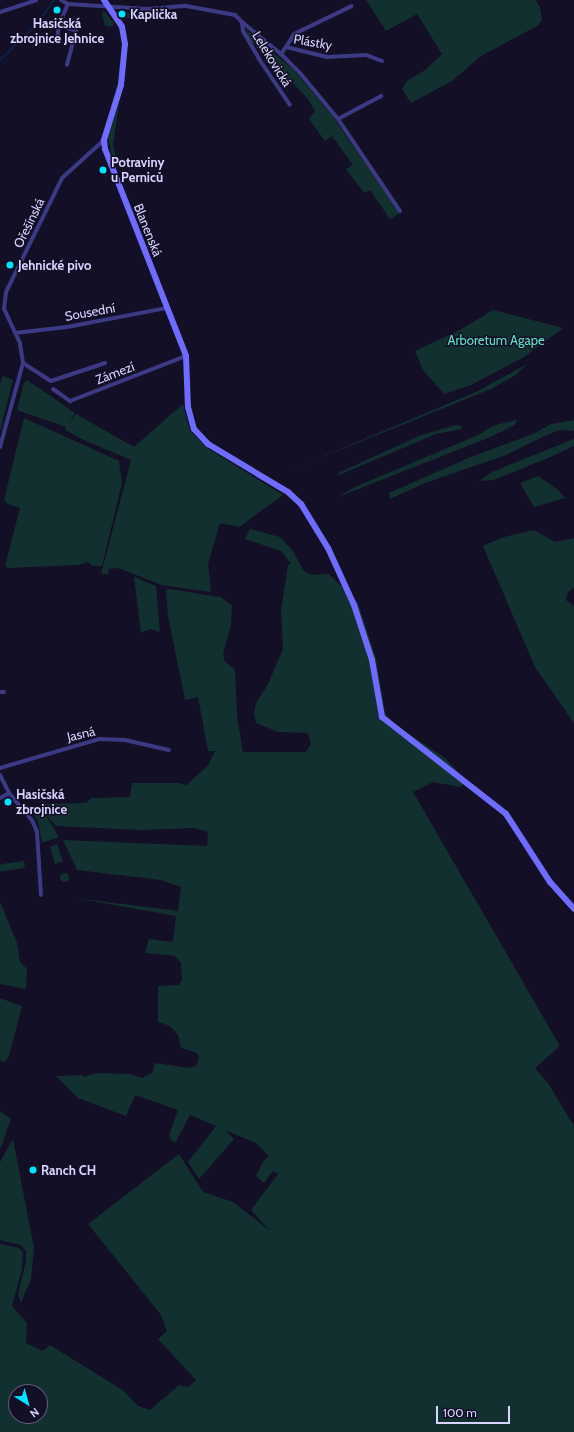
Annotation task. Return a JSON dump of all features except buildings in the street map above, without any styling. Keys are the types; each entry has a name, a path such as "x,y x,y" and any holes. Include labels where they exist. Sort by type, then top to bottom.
{"street":[{"path":"0,12 36,0"},
{"path":"58,39 59,24 68,4 61,0"},
{"path":"104,0 122,28 125,44 121,85 104,140"},
{"name":"Lelekovická","path":"68,4 96,4 108,7 148,9 195,7 230,13 281,54"},
{"path":"286,47 294,34 352,6"},
{"name":"Lelekovická","path":"242,22 243,31 258,59 290,105"},
{"path":"59,24 76,31 67,65"},
{"name":"Plástky","path":"382,61 366,55 327,57 286,47 281,54 300,73 338,118 400,212"},
{"path":"338,118 381,96"},
{"name":"Blanenská","path":"104,140 109,160 186,356 188,407 194,429 208,444 288,492 301,504 328,548 354,605 372,660 382,717 506,814 550,882 574,909"},
{"name":"Ořešínská","path":"0,446 23,363 23,352 4,309 9,286 62,178 104,140"},
{"name":"Sousední","path":"15,333 68,327 167,308"},
{"name":"Zámezí","path":"53,389 70,401 186,356"},
{"path":"23,363 51,381 105,363"},
{"name":"Jasná","path":"0,768 99,739 125,740 169,750"},
{"path":"0,775 9,794 32,820 37,832 41,895"},
{"path":"0,798 9,794"}],"green space":[{"path":"366,0 535,0 540,7 542,20 539,25 481,56 452,81 411,103 402,89 407,81 425,70 442,54 417,14 386,31"},
{"path":"104,11 114,23 113,26 105,26 102,14"},
{"path":"121,11 129,12 132,17 122,20 120,17 124,15"},
{"path":"245,29 294,70 331,114 400,213 390,219 370,190 364,193 346,169 353,165 332,136 325,141 309,119 315,111 308,99 290,80 280,81 255,44 251,43"},
{"path":"119,104 113,145 117,161 113,162 108,137"},
{"name":"Arboretum Agape","path":"493,310 563,328 524,357 471,385 444,394 423,370 415,351 460,330"},
{"path":"527,364 516,375 491,389 290,470 476,392"},
{"path":"3,376 13,380 0,432 0,383"},
{"path":"27,380 75,413 69,423 76,414 134,447 183,404 190,431 207,448 283,495 239,527 220,523 208,564 211,592 162,585 118,568 108,569 109,574 101,574 131,460 86,441 65,430 66,427 17,410 24,383"},
{"path":"24,418 119,461 122,483 102,566 93,566 88,562 78,565 8,568 5,566 20,508 8,504 4,500"},
{"path":"517,420 515,425 488,438 338,497 355,487 478,435 495,425"},
{"path":"574,420 574,431 560,430 549,434 506,455 425,483 390,499 389,493 466,459 533,434 551,424"},
{"path":"455,425 461,426 462,429 436,434 339,475 338,473 419,436"},
{"path":"574,439 574,446 548,458 494,480 479,481 492,472"},
{"path":"538,476 557,489 565,498 534,507 520,483"},
{"path":"250,529 280,537 293,551 303,570 311,575 329,574 358,603 376,658 385,713 394,724 445,758 467,781 460,787 433,782 413,792 560,1046 535,1068 548,1083 574,1126 574,1432 0,1432 0,1244 19,1248 23,1253 22,1269 12,1306 27,1323 26,1343 43,1351 50,1345 124,1391 138,1406 150,1410 179,1385 188,1387 196,1380 158,1339 167,1331 161,1315 88,1224 179,1154 203,1192 233,1202 270,1231 251,1210 278,1174 273,1171 264,1183 256,1176 264,1160 269,1156 256,1143 225,1130 234,1139 199,1179 188,1162 216,1126 190,1115 175,1143 170,1139 170,1132 178,1110 135,1095 126,1116 78,1098 56,1076 83,1075 84,1077 96,1073 129,1074 142,1078 152,1073 155,1063 190,1068 197,1065 199,1057 197,1053 181,1048 178,1035 170,1026 158,1022 158,986 179,985 182,980 181,963 175,956 145,953 149,939 173,942 176,916 75,898 178,911 181,887 161,880 77,870 63,840 207,846 208,832 194,828 140,830 56,826 40,808 43,804 86,803 92,798 130,797 132,783 178,783 187,785 208,765 215,751 208,751 198,697 185,700 168,616 166,590 170,589 220,597 232,605 231,625 223,653 225,662 235,669 237,715 243,752 306,752 311,744 308,733 278,732 256,723 254,713 256,703 268,684 283,649 281,611 288,565 291,564 281,551 245,539"},
{"path":"534,530 555,542 574,538 574,588 568,592 566,600 574,606 574,723 535,667 483,546 504,537"},
{"path":"134,577 156,586 160,632 150,629 141,633"},
{"path":"37,811 47,817 59,837 42,843 38,822 32,812"},
{"path":"57,844 63,861 55,864 50,847"},
{"path":"24,861 25,868 0,871 0,864"},
{"path":"64,872 69,877 64,882 59,877"},
{"path":"0,902 17,943 20,962 27,969 26,989 0,984"},
{"path":"0,998 22,1006 9,1056 5,1062 0,1061"},
{"path":"0,1111 11,1119 0,1150"},
{"path":"13,1139 34,1248 31,1279 21,1303 18,1294 26,1261 26,1251 21,1245 0,1240 0,1162"}],"waterway":[{"path":"0,60 38,23 54,0"}],"place":[{"name":"Hasičská zbrojnice Jehnice","path":"57,10"},
{"name":"Kaplička","path":"122,14"},
{"name":"Potraviny u Perniců","path":"103,170"},
{"name":"Jehnické pivo","path":"10,265"},
{"name":"Hasičská zbrojnice","path":"8,802"},
{"name":"Ranch CH","path":"33,1170"}]}
